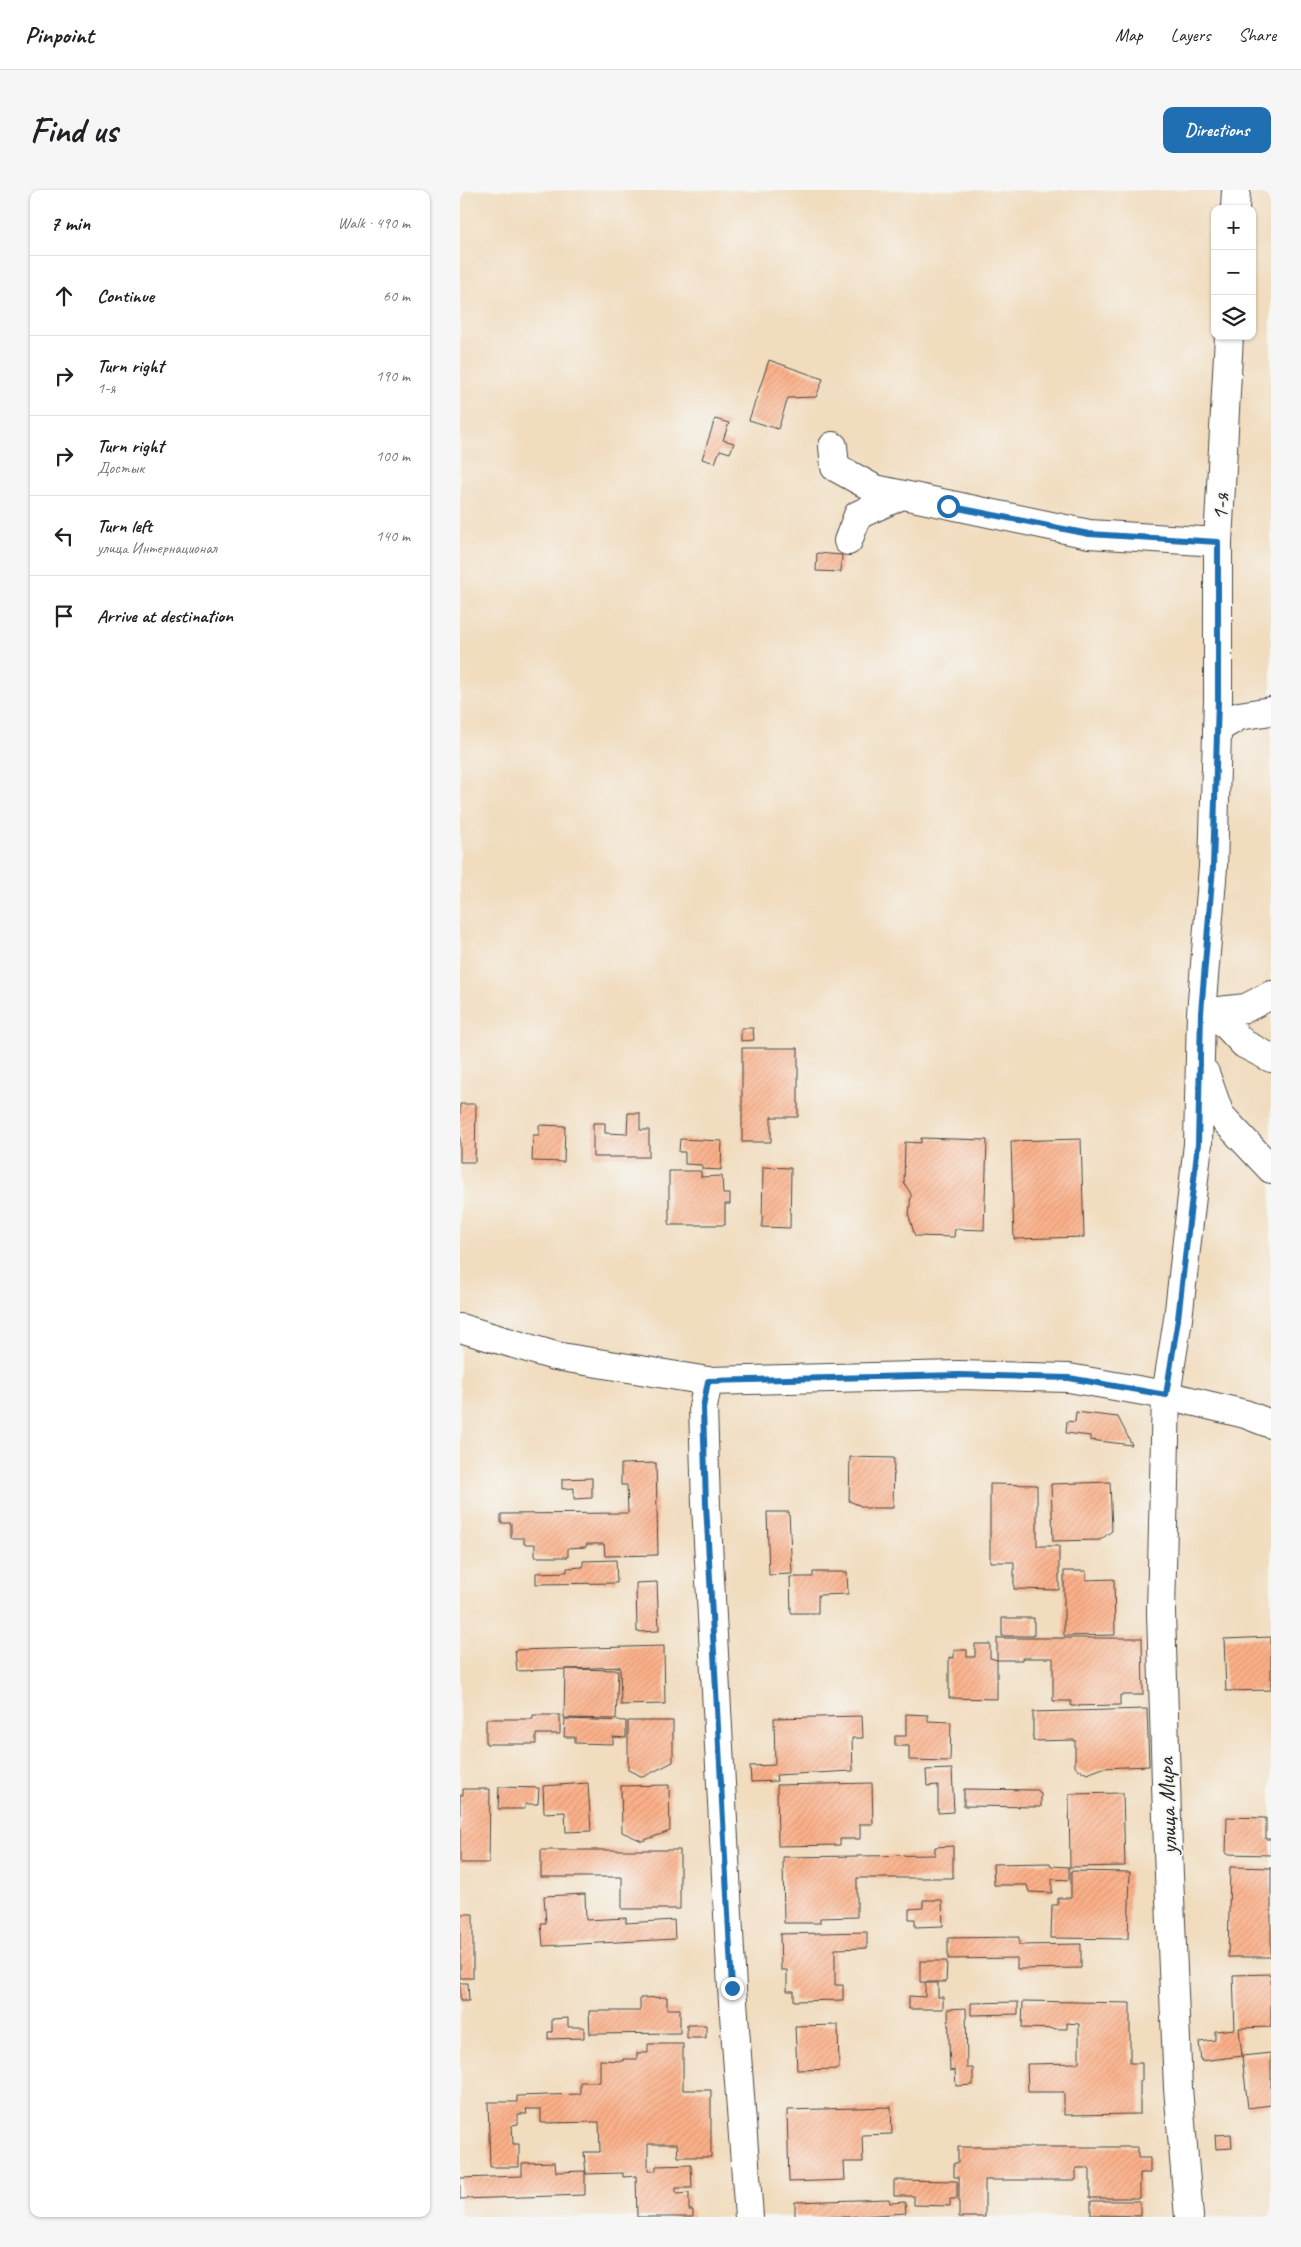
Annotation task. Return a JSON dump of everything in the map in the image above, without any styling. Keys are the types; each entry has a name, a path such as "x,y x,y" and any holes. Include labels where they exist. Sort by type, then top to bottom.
{"street":[{"path":"1235,205 1236,190"},
{"name":"1-я","path":"1166,1395 1178,1319 1198,1144 1200,1060 1207,1013 1217,729 1218,542 1229,340"},
{"path":"833,446 835,467 875,489 1089,534 1218,542"},
{"path":"848,541 858,515 902,495"},
{"path":"1217,729 1239,716 1271,711"},
{"path":"1207,1013 1246,1008 1271,995"},
{"path":"1207,1013 1244,1044 1271,1058"},
{"path":"1200,1060 1220,1115 1271,1169"},
{"path":"467,1336 555,1356 708,1381 959,1375 1069,1378 1166,1395 1245,1414 1271,1424"},
{"path":"708,1381 703,1408 706,1504 732,1988 749,2217"},
{"name":"улица Мира","path":"1166,1395 1161,1622 1168,1851 1178,2078 1189,2217"}],"building":[{"path":"769,360 823,379 816,397 788,398 778,429 749,420"},
{"path":"715,419 729,423 723,440 734,443 730,453 720,450 715,463 702,459"},
{"path":"817,553 842,555 841,572 816,571"},
{"path":"741,1028 753,1028 754,1040 741,1041"},
{"path":"742,1048 798,1048 798,1117 771,1117 771,1142 742,1142"},
{"path":"460,1104 476,1104 475,1162 460,1162"},
{"path":"628,1113 640,1113 640,1130 649,1130 649,1157 593,1157 593,1123 605,1123 605,1133 627,1134"},
{"path":"539,1125 565,1126 564,1162 532,1161 533,1135 539,1135"},
{"path":"921,1138 987,1140 984,1230 955,1229 954,1237 915,1236 909,1216 911,1194 904,1183 905,1142 921,1143"},
{"path":"680,1139 722,1141 721,1170 702,1169 702,1165 685,1164 685,1152 679,1152"},
{"path":"1081,1139 1084,1237 1014,1239 1011,1141"},
{"path":"763,1167 791,1168 790,1228 762,1227"},
{"path":"669,1171 701,1171 701,1177 722,1176 723,1194 730,1194 730,1204 725,1204 725,1225 669,1225"},
{"path":"1076,1412 1118,1417 1132,1445 1090,1440 1090,1436 1066,1433 1067,1421 1075,1422"},
{"path":"850,1457 894,1458 893,1508 866,1508 849,1501"},
{"path":"656,1463 658,1555 605,1556 604,1544 587,1544 586,1547 568,1548 568,1557 535,1557 535,1544 524,1544 524,1538 511,1538 511,1523 501,1523 501,1514 628,1513 627,1485 621,1485 621,1464"},
{"path":"592,1478 592,1498 574,1499 574,1488 562,1489 562,1479"},
{"path":"1110,1482 1112,1531 1100,1540 1053,1541 1051,1484"},
{"path":"990,1484 1037,1485 1037,1546 1059,1546 1059,1590 1014,1589 1014,1562 990,1562"},
{"path":"767,1512 789,1512 792,1574 769,1575"},
{"path":"616,1560 617,1583 536,1584 536,1573 567,1572 567,1568 583,1567 583,1561"},
{"path":"1064,1571 1086,1571 1086,1580 1114,1579 1115,1635 1064,1636"},
{"path":"813,1572 847,1572 848,1594 818,1595 818,1613 791,1613 790,1577 813,1577"},
{"path":"657,1582 659,1631 637,1632 636,1583"},
{"path":"1002,1618 1034,1618 1034,1636 1002,1636"},
{"path":"1271,1637 1271,1690 1226,1691 1224,1639"},
{"path":"997,1638 1142,1638 1143,1695 1120,1695 1120,1705 1071,1706 1071,1701 1053,1701 1053,1658 997,1660"},
{"path":"975,1644 990,1644 990,1658 997,1660 997,1699 949,1698 949,1657 954,1658 954,1650 967,1650 967,1657 975,1657"},
{"path":"664,1646 665,1704 621,1705 620,1667 517,1671 515,1650"},
{"path":"565,1669 618,1670 616,1719 564,1718"},
{"path":"1147,1709 1149,1766 1103,1768 1087,1774 1075,1767 1075,1740 1033,1741 1033,1712"},
{"path":"906,1714 928,1715 928,1721 951,1722 950,1761 909,1760 909,1746 895,1746 895,1736 906,1736"},
{"path":"533,1715 560,1715 560,1734 536,1734 536,1744 486,1744 486,1719 533,1719"},
{"path":"862,1716 863,1738 852,1738 853,1771 776,1775 777,1781 751,1782 750,1766 775,1765 774,1718"},
{"path":"565,1719 626,1721 626,1738 613,1737 613,1744 575,1743 575,1737 564,1737"},
{"path":"628,1721 673,1721 673,1762 643,1777 628,1770"},
{"path":"952,1769 954,1812 938,1813 938,1785 927,1786 926,1770"},
{"path":"588,1783 591,1831 566,1832 565,1812 544,1813 543,1786"},
{"path":"872,1783 873,1824 860,1824 860,1839 840,1839 840,1845 778,1846 777,1785"},
{"path":"669,1785 670,1831 642,1841 622,1832 621,1786"},
{"path":"499,1787 539,1788 538,1804 525,1804 525,1809 498,1809"},
{"path":"463,1789 490,1789 489,1863 460,1863 460,1795 463,1795"},
{"path":"964,1789 1038,1790 1041,1794 1041,1807 964,1806"},
{"path":"1123,1793 1125,1866 1070,1867 1069,1794"},
{"path":"1227,1817 1266,1818 1266,1839 1271,1839 1271,1855 1226,1854"},
{"path":"953,1846 953,1878 857,1878 857,1917 820,1918 820,1923 784,1923 783,1857 935,1855 935,1847"},
{"path":"541,1850 680,1850 680,1909 622,1909 622,1877 541,1877"},
{"path":"1050,1863 1051,1866 1069,1867 1069,1880 1052,1879 1052,1893 1029,1892 1027,1885 994,1885 993,1864"},
{"path":"1230,1867 1271,1868 1271,1957 1228,1957"},
{"path":"1071,1871 1130,1872 1128,1939 1051,1938 1052,1905 1058,1905 1058,1898 1071,1898"},
{"path":"585,1894 586,1920 626,1918 626,1923 674,1920 675,1939 543,1946 541,1923 546,1923 544,1896"},
{"path":"923,1900 942,1900 943,1926 915,1927 915,1919 909,1919 909,1909 923,1908"},
{"path":"460,1914 473,1914 473,1978 460,1978"},
{"path":"867,1932 867,1948 835,1949 835,1985 843,1985 843,2000 794,2001 794,1991 787,1991 787,1970 781,1970 780,1934"},
{"path":"1019,1937 1019,1945 1081,1944 1081,1968 1017,1969 1017,1958 948,1959 948,1938"},
{"path":"920,1961 947,1961 946,1982 920,1982"},
{"path":"1271,1974 1271,2027 1239,2028 1242,2056 1201,2061 1199,2042 1215,2040 1215,2031 1235,2029 1233,1975"},
{"path":"460,1983 468,1983 469,2001 460,2001"},
{"path":"925,1983 938,1983 938,1997 943,1997 943,2009 909,2009 909,1996 925,1997"},
{"path":"667,1997 667,2009 680,2009 680,2033 590,2034 589,2011 640,2011 640,1998"},
{"path":"1023,2001 1130,2003 1130,2063 1142,2063 1140,2114 1064,2115 1064,2092 1028,2092 1027,2064 1079,2063 1079,2024 1067,2023 1067,2029 1022,2028"},
{"path":"1018,2002 1018,2014 971,2015 971,2003"},
{"path":"966,2008 967,2068 973,2068 973,2085 956,2086 955,2070 950,2071 948,2009"},
{"path":"568,2018 568,2027 584,2027 584,2038 548,2039 548,2032 552,2032 552,2019"},
{"path":"687,2025 706,2025 706,2038 687,2038"},
{"path":"838,2025 839,2069 797,2070 795,2026"},
{"path":"648,2044 683,2044 683,2090 711,2090 711,2157 678,2157 677,2144 648,2144 648,2171 656,2171 656,2166 691,2165 692,2188 676,2188 676,2194 689,2193 689,2210 693,2210 693,2217 637,2217 636,2176 623,2177 623,2173 586,2174 584,2152 600,2152 599,2122 541,2123 541,2109 526,2109 527,2114 518,2114 518,2124 512,2125 513,2144 519,2144 519,2167 490,2167 488,2102 517,2102 517,2096 580,2094 580,2082 600,2082 600,2060 623,2061 623,2059 637,2059 637,2053 648,2053"},
{"path":"1271,2053 1271,2105 1248,2108 1242,2056"},
{"path":"891,2107 892,2134 862,2135 863,2162 844,2162 845,2180 789,2182 787,2110"},
{"path":"1231,2134 1232,2148 1216,2149 1215,2135"},
{"path":"958,2147 1138,2147 1138,2158 1150,2158 1150,2173 1140,2173 1140,2198 1090,2198 1090,2169 1088,2168 1076,2168 1076,2180 985,2180 985,2217 959,2217 959,2177 954,2177 954,2163 958,2163"},
{"path":"555,2162 556,2172 585,2171 585,2195 460,2199 460,2178 522,2176 522,2163"},
{"path":"894,2180 957,2181 957,2199 950,2199 950,2206 914,2205 914,2196 894,2196"},
{"path":"889,2199 890,2203 905,2202 906,2213 847,2217 795,2217 795,2202"},
{"path":"1091,2201 1140,2201 1140,2216 1091,2215"}],"route":[{"path":"732,1988 706,1504 703,1408 708,1381 959,1375 1069,1378 1166,1395 1178,1319 1198,1144 1201,1013 1213,867 1218,700 1218,542 1089,534 948,506"}]}
